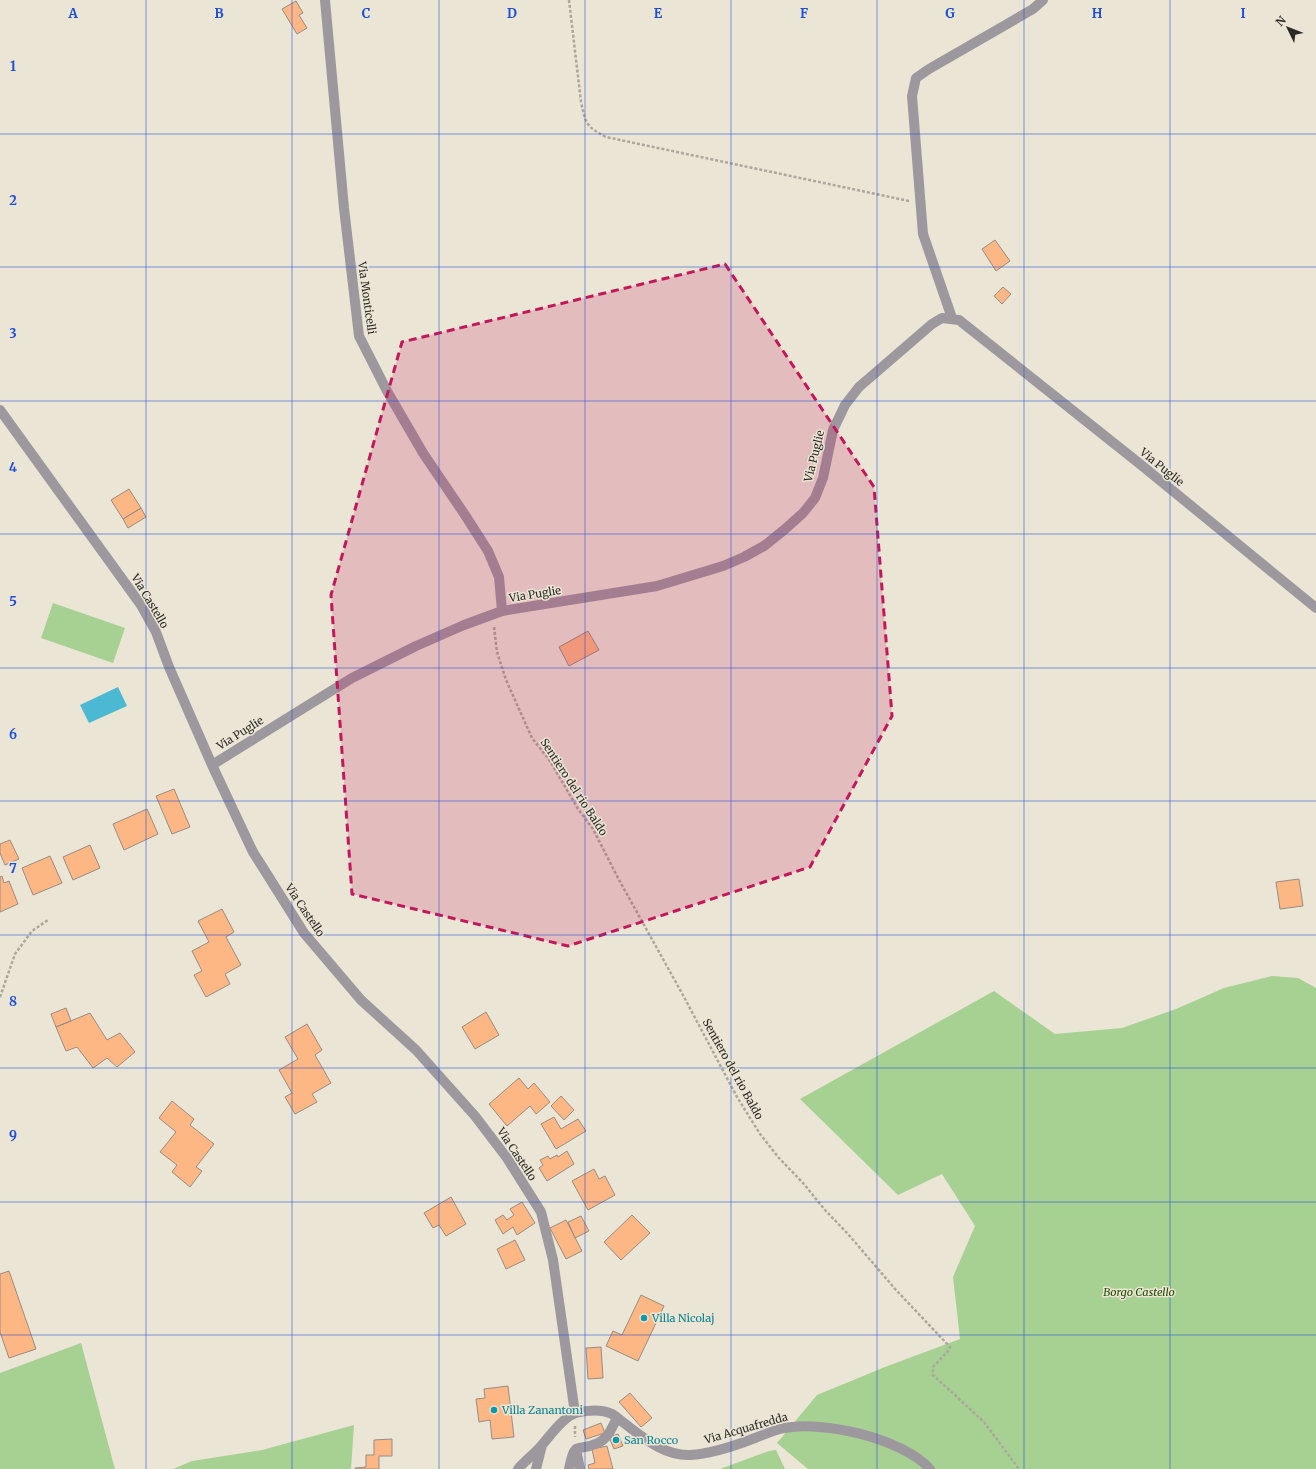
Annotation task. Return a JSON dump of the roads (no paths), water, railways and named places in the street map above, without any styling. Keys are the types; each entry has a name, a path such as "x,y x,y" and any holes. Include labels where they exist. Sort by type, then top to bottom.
{"street":[{"name":"Via Monticelli","path":"325,0 344,208 358,336 387,391 423,453 465,514 488,551 499,577 502,611"},
{"path":"952,318 923,234 912,96 916,78 1033,9 1043,0"},
{"name":"Via Puglie","path":"212,765 352,678 416,646 464,625 502,611 657,586 723,566 764,546 803,513 815,498 823,478 833,430 845,405 859,387 932,324 942,318 959,320 1316,608"},
{"name":"Via Castello","path":"0,410 141,605 156,632 169,667 212,765 253,852 304,933 361,1000 416,1050 475,1116 507,1158 541,1212 553,1260 575,1413"},
{"name":"Via Acquafredda","path":"575,1413 599,1410 611,1414 649,1441 675,1454 692,1455 738,1444 780,1429 801,1426 816,1426 877,1438 895,1445 911,1454 930,1469"},
{"path":"518,1469 542,1445 553,1431 575,1413"},
{"path":"569,1469 572,1453 576,1448 600,1443 609,1433 617,1418"},
{"path":"536,1469 542,1445"},
{"path":"576,1448 580,1469"}],"water":[{"path":"118,687 127,706 89,723 80,705"}],"place":[{"name":"Villa Nicolaj","path":"644,1318"},
{"name":"Villa Zanantoni","path":"494,1410"},
{"name":"San Rocco","path":"616,1440"}],"park label":[{"name":"Borgo Castello","path":"1139,1292"}]}
